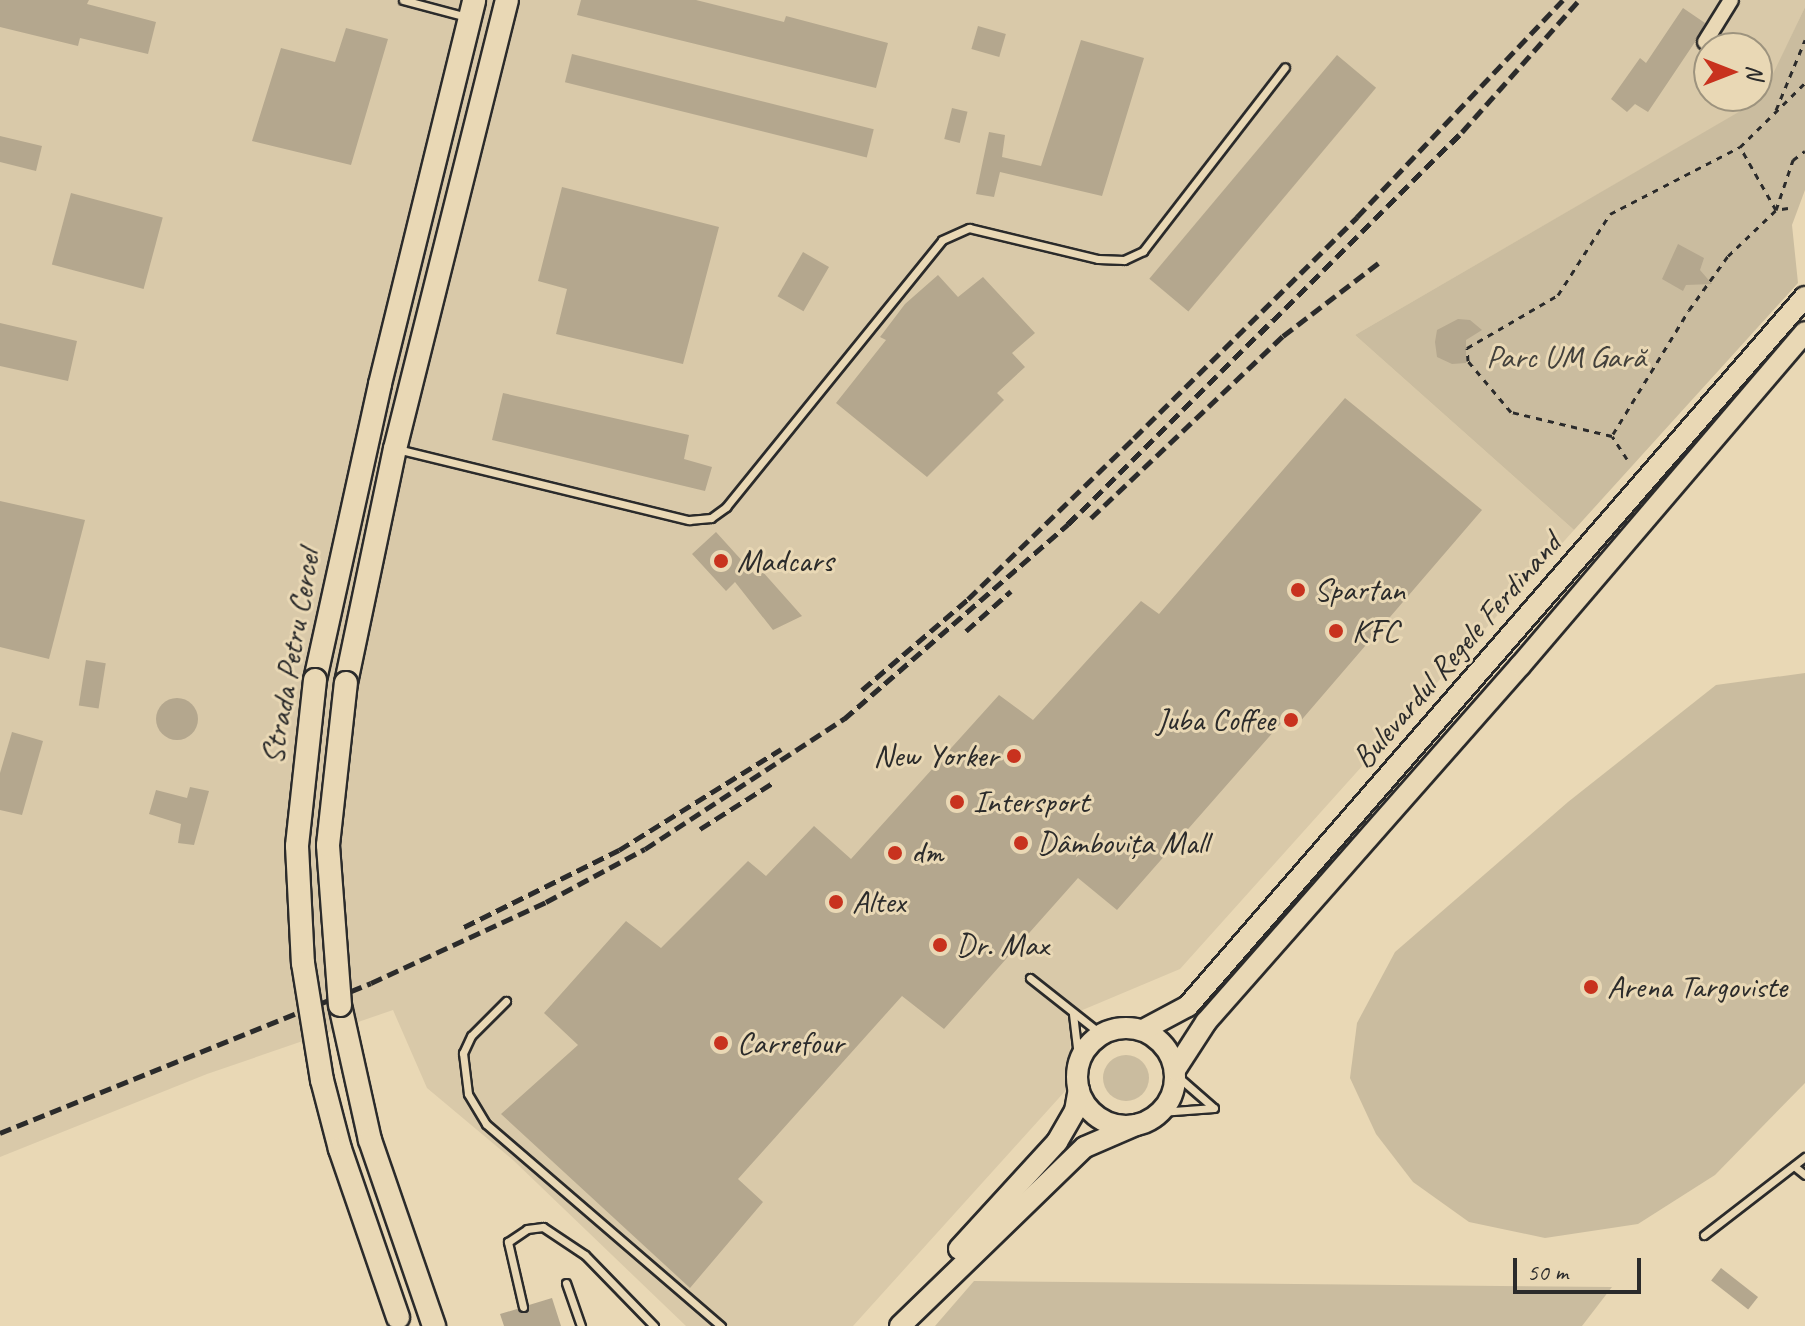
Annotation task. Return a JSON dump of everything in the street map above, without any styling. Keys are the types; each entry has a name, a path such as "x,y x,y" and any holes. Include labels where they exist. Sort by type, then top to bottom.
{"main road":[{"name":"Strada Petru Cercel","path":"430,1316 370,1140 340,1005 328,845 346,683 395,449 507,0"},
{"name":"Strada Petru Cercel","path":"399,1321 340,1149 319,1068 303,963 297,846 315,680 380,384 472,9"},
{"path":"472,9 501,25"},
{"name":"Bulevardul Regele Ferdinand","path":"1101,1034 1115,1029 1143,1030 1188,1006 1805,297"},
{"name":"Bulevardul Regele Ferdinand","path":"1175,1072 1201,1028 1805,332"},
{"path":"900,1326 1085,1147 1160,1112 1175,1072 1167,1048 1143,1030"},
{"path":"888,1326 1057,1142 1075,1111 1079,1064 1101,1034"},
{"path":"1079,1089 1106,1122 1136,1125"}],"street":[{"path":"1711,32 1731,0"}],"lane":[{"path":"403,0 435,8 472,9"},
{"path":"395,449 689,520 711,518 726,507 942,240 969,228 1098,259 1133,255 1166,225 1285,67"},
{"path":"1030,978 1101,1034"},
{"path":"506,1001 471,1036 463,1053 468,1094 486,1124 721,1326"},
{"path":"1073,1014 1079,1064"},
{"path":"1160,1112 1214,1108 1175,1072"},
{"path":"1704,1235 1805,1157"},
{"path":"1794,1166 1805,1175"},
{"path":"523,1307 508,1242 527,1229 543,1227 585,1255 654,1326"},
{"path":"566,1283 581,1326"}],"path":[{"path":"1776,112 1805,40"},
{"path":"1627,459 1612,436 1511,412 1468,361 1467,348 1558,295 1610,214 1740,147 1805,83"},
{"path":"1740,147 1776,210"},
{"path":"1612,436 1697,299 1728,256 1776,210 1793,160 1805,151"},
{"path":"1776,210 1788,208"}],"shaded area":[{"path":"0,0 1805,0 1805,7 1773,75 1773,32 1693,32 1693,112 1740,112 1355,335 1574,530 1180,969 1073,1014 1067,1089 853,1326 686,1326 513,1160 427,1088 393,1010 207,1074 0,1157"}],"green space":[{"name":"Parc UM Gară","path":"1805,7 1805,190 1792,225 1798,283 1574,530 1355,335 1739,112 1773,112 1773,74"},
{"name":"Arena Targoviste","path":"1805,673 1805,1083 1715,1175 1638,1224 1545,1238 1469,1222 1413,1182 1376,1134 1350,1078 1357,1023 1395,952 1568,802 1716,685"},
{"path":"1126,1055 1142,1062 1149,1078 1142,1094 1126,1101 1110,1094 1103,1078 1110,1062"},
{"path":"974,1281 1612,1287 1582,1326 935,1326"}],"building":[{"path":"0,0 89,0 87,4 156,22 148,54 80,38 78,46 0,27"},
{"path":"581,0 696,0 784,22 786,16 888,43 876,88 577,15"},
{"path":"1683,8 1705,23 1700,32 1693,32 1693,45 1648,112 1635,104 1627,112 1611,99 1640,58 1646,63"},
{"path":"978,26 1006,34 999,57 971,49"},
{"path":"346,28 388,39 351,165 252,141 281,48 335,62"},
{"path":"1081,40 1144,58 1102,196 1000,172 994,197 976,194 989,132 1005,135 1002,157 1041,166"},
{"path":"572,54 874,129 867,157 565,82"},
{"path":"1337,55 1376,88 1188,311 1149,279"},
{"path":"952,108 968,112 960,143 944,139"},
{"path":"0,136 42,146 36,171 0,162"},
{"path":"562,187 719,227 683,364 556,334 567,289 538,281"},
{"path":"71,193 163,218 144,289 52,264"},
{"path":"1678,244 1704,258 1700,270 1712,284 1686,285 1683,291 1662,279"},
{"path":"803,252 829,267 803,311 778,296"},
{"path":"938,275 958,297 983,277 1035,333 1012,353 1025,367 997,393 1004,400 927,477 836,403 886,340 880,337 905,304"},
{"path":"1458,319 1470,320 1482,330 1466,340 1466,363 1452,364 1437,357 1435,342 1437,330"},
{"path":"0,323 77,341 68,381 0,366"},
{"path":"503,393 689,435 684,459 712,467 705,491 492,440"},
{"name":"Dâmbovița Mall","path":"1345,398 1482,510 1292,731 1282,722 1117,910 1078,878 944,1029 902,996 738,1179 763,1202 690,1288 501,1114 578,1045 544,1013 626,921 661,948 748,861 766,876 814,826 851,859 999,695 1033,720 1141,601 1159,614"},
{"path":"0,501 85,520 49,659 0,647"},
{"path":"716,532 755,575 761,570 802,616 773,630 735,582 726,591 692,554"},
{"path":"86,660 106,663 99,709 79,705"},
{"path":"177,698 192,704 198,719 192,734 177,740 162,734 156,719 162,704"},
{"path":"12,732 43,741 22,815 0,810 0,773"},
{"path":"190,787 209,791 194,845 178,843 181,824 149,814 156,790 187,798"},
{"path":"1721,1268 1758,1297 1748,1310 1711,1281"},
{"path":"552,1298 561,1326 504,1326 500,1314 517,1309 525,1313 529,1305"}],"railway":[{"path":"862,690 968,599 1134,438 1357,217 1563,0"},
{"path":"0,1133 371,983 546,902 645,849 844,719 1068,524 1462,132 1579,0"},
{"path":"1091,518 1283,336 1381,261"},
{"path":"966,631 1011,591"},
{"path":"464,927 619,850 781,749"},
{"path":"700,829 774,782"}],"place":[{"name":"Madcars","path":"721,561"},
{"name":"Spartan","path":"1298,590"},
{"name":"KFC","path":"1336,631"},
{"name":"Juba Coffee","path":"1291,720"},
{"name":"New Yorker","path":"1014,756"},
{"name":"Intersport","path":"957,802"},
{"name":"Dâmbovița Mall","path":"1021,843"},
{"name":"dm","path":"895,853"},
{"name":"Altex","path":"836,902"},
{"name":"Dr. Max","path":"940,945"},
{"name":"Arena Targoviste","path":"1591,987"},
{"name":"Carrefour","path":"721,1043"}]}
